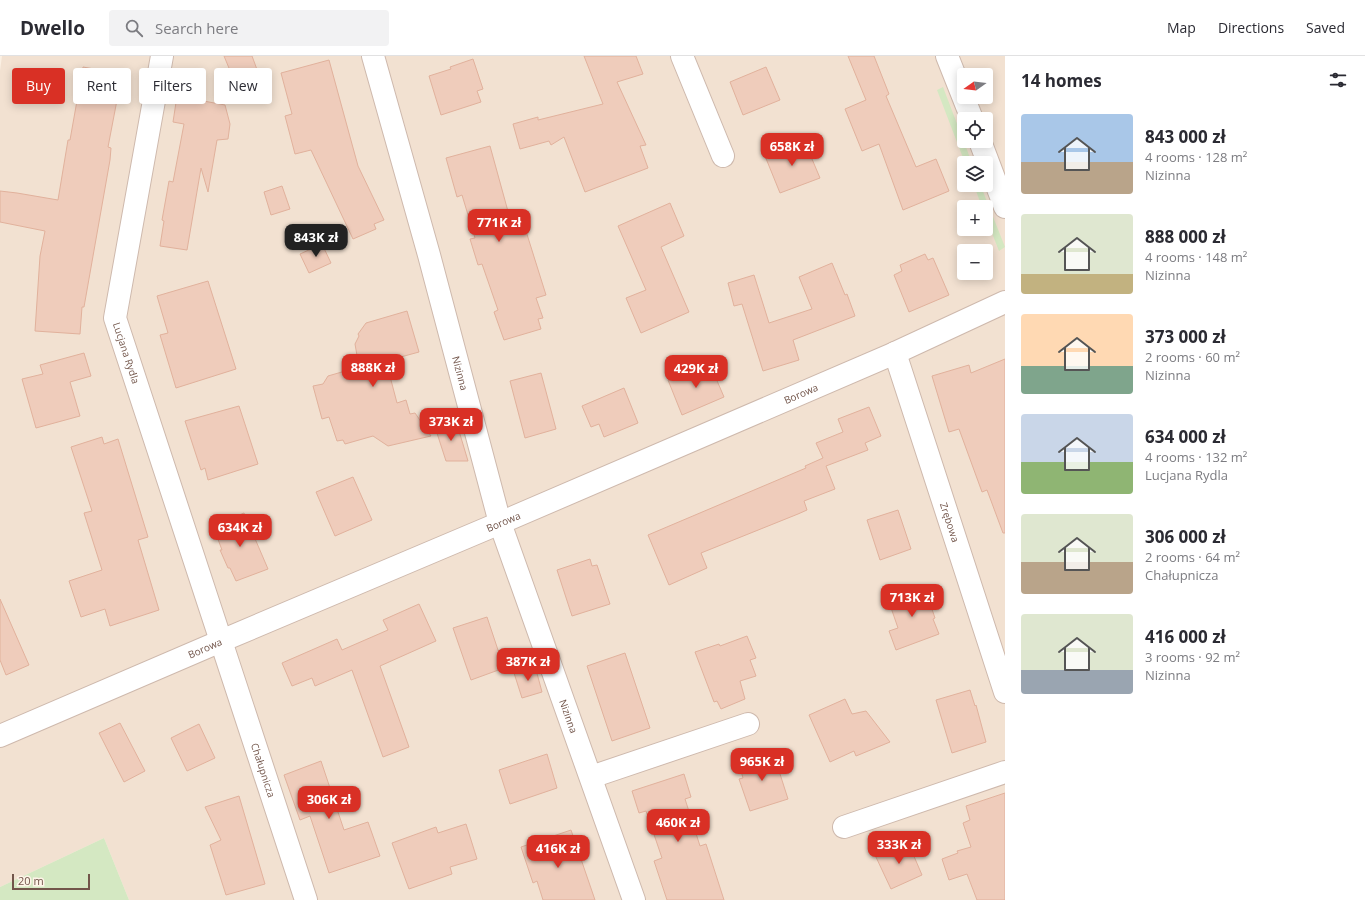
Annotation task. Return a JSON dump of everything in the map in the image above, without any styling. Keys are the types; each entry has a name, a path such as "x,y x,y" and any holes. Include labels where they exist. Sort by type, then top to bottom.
{"street":[{"name":"Lucjana Rydla","path":"162,56 115,318 221,641"},
{"name":"Nizinna","path":"374,56 419,218 500,523 634,900"},
{"path":"682,56 723,156"},
{"path":"947,56 969,112"},
{"path":"983,148 1005,207"},
{"name":"Borowa","path":"0,736 895,353 1005,302"},
{"name":"Zrębowa","path":"895,353 1005,692"},
{"name":"Chałupnicza","path":"221,641 306,900"},
{"path":"590,776 748,724"},
{"path":"844,827 1005,772"}],"shaded area":[{"path":"2,56 1005,56 1005,900 129,900 104,838 0,887 0,71"}],"green space":[{"path":"943,87 957,124 957,142 937,90"},
{"path":"959,148 966,148 969,156 962,156"},
{"path":"976,192 983,192 986,200 979,200"},
{"path":"993,217 1005,247 999,251 993,236"},
{"path":"104,838 129,900 0,900 0,887"}],"building":[{"path":"224,56 252,56 256,68 229,68"},
{"path":"584,56 636,56 643,74 617,82 646,145 640,146 648,168 585,192 564,137 551,145 549,141 520,149 513,124 538,117 538,120 603,104"},
{"path":"848,56 874,56 889,94 886,96 916,167 936,159 949,191 903,210 879,144 862,151 845,109 866,100"},
{"path":"473,59 483,89 477,91 481,102 441,115 429,76 451,69 450,67"},
{"path":"329,60 358,166 384,220 374,224 376,229 353,239 311,150 295,154 285,116 292,114 281,73"},
{"path":"766,67 780,100 743,115 730,82"},
{"path":"206,101 225,105 230,124 228,139 217,140 208,192 201,168 187,250 160,246 164,221 162,220 169,181 173,182 184,124 173,122 176,104 206,104"},
{"path":"76,104 116,104 108,147 111,148 110,160 84,307 82,307 80,334 35,331 40,256 45,231 0,222 0,191 58,200 68,140 70,140"},
{"path":"804,140 820,178 780,193 765,156"},
{"path":"490,146 509,215 520,212 546,295 536,298 543,318 538,319 541,329 504,340 494,312 498,310 482,264 478,265 470,239 475,238 462,195 457,197 446,158"},
{"path":"282,186 290,209 271,215 264,192"},
{"path":"670,203 684,236 661,247 689,312 641,333 626,298 646,290 618,226"},
{"path":"322,244 331,263 309,273 300,254"},
{"path":"925,254 928,260 933,258 949,295 909,312 894,275 902,271 900,265"},
{"path":"832,263 845,295 847,294 855,316 793,340 799,360 763,371 742,304 734,306 728,283 754,275 769,323 812,309 799,277"},
{"path":"208,281 236,369 176,388 160,335 168,333 157,296"},
{"path":"407,311 419,352 386,361 397,403 406,400 410,414 415,413 431,436 388,446 373,436 345,444 343,440 337,441 329,417 322,419 313,386 323,384 328,376 359,367 355,344 359,336 358,334 366,323"},
{"path":"84,353 91,376 70,382 80,416 36,428 22,379 43,374 40,365"},
{"path":"1005,359 1005,533 1003,533 987,490 982,492 959,429 949,432 932,376 969,365 971,373"},
{"path":"709,362 724,397 682,415 668,380"},
{"path":"541,373 556,429 525,438 510,381"},
{"path":"624,388 638,423 604,437 599,424 591,427 582,406"},
{"path":"239,406 258,464 208,480 205,468 201,470 185,421"},
{"path":"869,407 881,436 865,443 868,450 826,466 835,489 804,501 807,510 701,553 707,568 669,585 648,535 806,468 805,466 823,458 816,443 843,432 838,419"},
{"path":"456,421 468,461 446,461 435,427"},
{"path":"102,437 104,444 118,439 148,537 138,540 159,610 110,626 105,609 81,617 69,581 102,570 84,513 92,511 71,447"},
{"path":"353,477 372,520 335,536 316,492"},
{"path":"898,510 911,549 880,560 867,520"},
{"path":"244,513 268,569 236,581 220,550 222,550 213,526"},
{"path":"590,559 592,566 597,565 610,604 572,616 557,570"},
{"path":"924,586 935,618 933,619 939,634 896,650 889,631 898,628 888,599"},
{"path":"0,599 29,665 6,675 0,660"},
{"path":"419,604 436,641 380,666 409,747 383,757 352,670 315,686 312,678 292,686 282,663 337,639 342,650 388,630 383,620"},
{"path":"487,617 504,668 471,680 453,628"},
{"path":"747,636 756,658 750,660 756,676 740,681 745,699 721,709 717,701 714,702 695,652 719,644 720,646"},
{"path":"625,653 650,728 612,741 587,666"},
{"path":"535,666 542,692 522,698 514,673"},
{"path":"970,690 975,706 976,705 986,742 952,753 936,700"},
{"path":"845,699 852,714 866,711 890,742 856,756 854,751 830,762 809,715"},
{"path":"120,723 145,771 124,782 99,733"},
{"path":"199,724 215,758 187,771 171,738"},
{"path":"773,752 788,799 750,811 739,779 743,778 739,764"},
{"path":"547,754 557,788 510,804 499,770"},
{"path":"321,761 344,830 368,822 380,856 329,873 310,816 300,820 284,775"},
{"path":"684,774 691,797 685,799 700,846 706,844 724,900 667,900 654,861 662,858 646,811 639,813 632,791"},
{"path":"1005,793 1005,900 977,900 967,874 949,880 942,859 958,853 957,851 971,847 963,823 970,820 966,806"},
{"path":"239,796 265,884 226,895 210,845 221,840 205,807"},
{"path":"466,824 477,859 450,867 452,874 409,889 392,843 436,827 438,833"},
{"path":"571,830 595,900 543,900 537,881 533,883 521,847"},
{"path":"907,840 922,875 891,889 875,855"}]}
